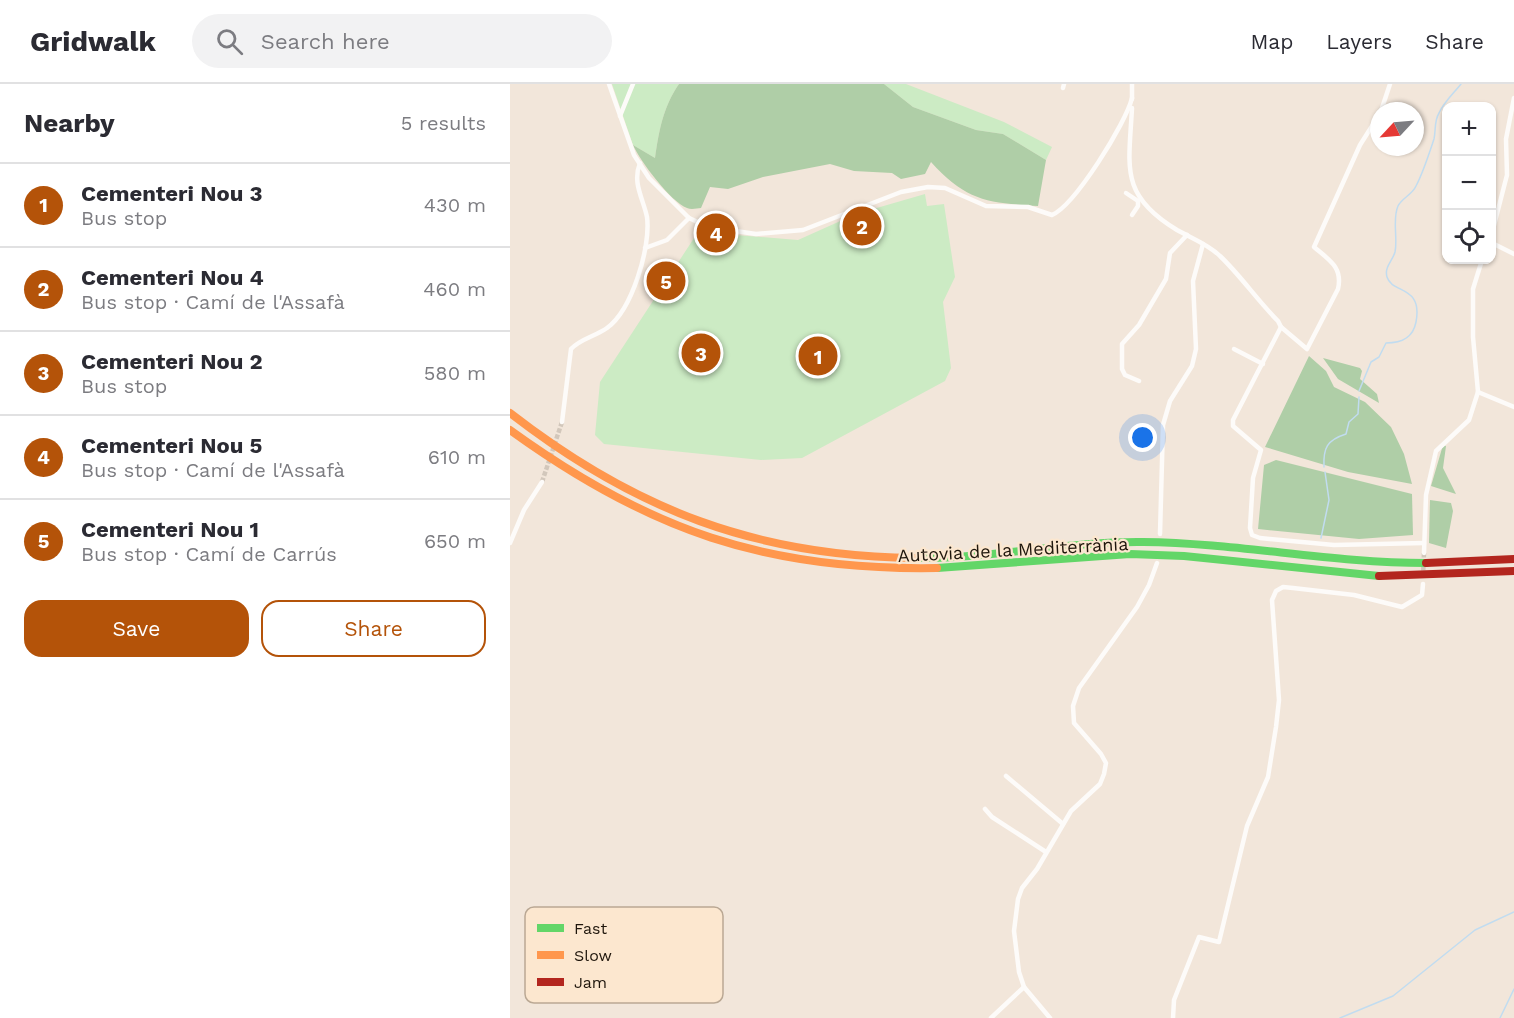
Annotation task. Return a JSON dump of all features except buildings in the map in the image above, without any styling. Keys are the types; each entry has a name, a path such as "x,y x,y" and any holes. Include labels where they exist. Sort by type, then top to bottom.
{"highway":[{"name":"Autovia de la Mediterrània","path":"510,413 590,471 656,505 678,515 737,534 799,548 884,557 923,558 1143,542 1231,548 1342,560 1433,563 1514,559"},
{"name":"Autovia de la Mediterrània","path":"510,430 564,470 634,509 714,540 798,560 883,569 953,568 1084,556 1143,554 1229,560 1325,572 1413,576 1514,571"}],"street":[{"path":"609,84 640,163 650,178 689,218 708,227 776,234 803,230 901,192 928,187 945,188 986,206 1028,207 1052,215 1060,211 1087,178 1128,112 1132,98"},
{"path":"620,116 633,84"},
{"path":"1132,84 1128,162 1134,186 1144,206"},
{"path":"1384,102 1390,84"},
{"path":"1496,215 1507,175 1506,139 1514,98"},
{"path":"1126,193 1158,218 1221,257 1281,327 1307,349 1338,289 1339,271 1314,247 1360,145 1370,129"},
{"path":"562,422 571,349 613,322 633,293 645,248 647,217 636,185 640,163"},
{"path":"1506,165 1514,168"},
{"path":"1132,215 1138,206 1138,201"},
{"path":"645,248 667,240 689,218"},
{"path":"1139,381 1125,375 1122,369 1122,344 1139,325 1166,279 1170,253 1187,235"},
{"path":"1160,534 1163,425 1170,401 1192,366 1194,357 1193,281 1203,244"},
{"path":"1496,245 1514,254"},
{"path":"1424,553 1425,495 1436,451 1469,420 1478,392 1473,337 1473,289 1481,264"},
{"path":"1281,327 1233,420 1233,426 1261,450 1253,478 1250,528 1252,535 1260,538 1334,545 1424,543"},
{"path":"1234,349 1263,364"},
{"path":"1478,392 1514,406"},
{"path":"510,543 524,510 542,482"},
{"path":"1050,1018 1024,987 1018,972 1014,931 1018,899 1071,810 1100,784 1106,763 1074,723 1073,706 1079,687 1137,607 1149,585 1157,562"},
{"path":"1173,1018 1174,1000 1199,937 1218,942 1247,826 1268,777 1279,700 1272,600 1276,591 1293,588 1354,595 1402,607 1415,602 1422,596 1423,587"},
{"path":"1006,776 1063,824"},
{"path":"985,808 992,817 1046,852"},
{"path":"991,1018 1024,987"}],"green space":[{"path":"612,84 679,84 665,110 655,158 633,145"},
{"path":"679,84 884,84 913,107 976,130 1003,134 1046,160 1038,206 991,201 979,197 955,185 931,162 925,174 901,179 892,173 854,171 830,164 763,177 728,189 710,187 701,208 687,208 673,198 657,180 633,145 655,158 665,110"},
{"path":"884,84 906,84 1004,122 1052,147 1046,160 1003,134 976,130 913,107"},
{"path":"925,194 927,206 944,204 955,277 943,302 951,368 945,381 802,458 761,460 604,444 595,435 600,382 698,232 798,240 856,214"},
{"path":"1309,356 1326,371 1334,387 1365,402 1391,427 1404,454 1412,484 1348,472 1265,447"},
{"path":"1323,358 1360,368 1362,371 1360,379 1377,394 1379,403 1338,379"},
{"path":"1443,445 1446,446 1443,468 1456,494 1431,486"},
{"path":"1276,460 1412,494 1413,535 1359,539 1258,529 1264,465"},
{"path":"1430,500 1451,503 1453,511 1446,548 1429,543"}],"waterway":[{"path":"1359,391 1371,362 1379,357 1386,343 1406,338 1415,327 1417,310 1415,302 1411,296 1390,282 1386,273 1395,252 1396,211 1400,203 1414,189 1421,175 1434,139 1437,116 1461,84"},
{"path":"1324,467 1324,455 1330,442 1346,434 1349,422 1358,414 1359,397"},
{"path":"1321,538 1329,500 1325,472"},
{"path":"1340,1018 1393,996 1475,930 1514,912"},
{"path":"1500,1018 1514,989"}],"tunnel":[{"path":"542,482 562,422"},
{"path":"1423,577 1424,553"}],"traffic: fast":[{"path":"915,558 944,558 1086,544 1143,542 1179,543 1355,560 1426,563"},
{"path":"937,568 1130,554 1184,556 1379,576"}],"traffic: slow":[{"path":"510,413 557,447 604,476 651,501 700,521 750,537 802,548 857,555 915,558"},
{"path":"510,430 561,465 611,494 661,518 711,538 763,552 818,562 875,567 937,568"}],"traffic: jam":[{"path":"1426,563 1514,559"},
{"path":"1379,576 1514,571"}],"place":[{"name":"Cementeri Nou 4","path":"862,226"},
{"name":"Cementeri Nou 5","path":"716,233"},
{"name":"Cementeri Nou 1","path":"666,281"},
{"name":"Cementeri Nou 2","path":"701,353"},
{"name":"Cementeri Nou 3","path":"818,356"}]}
